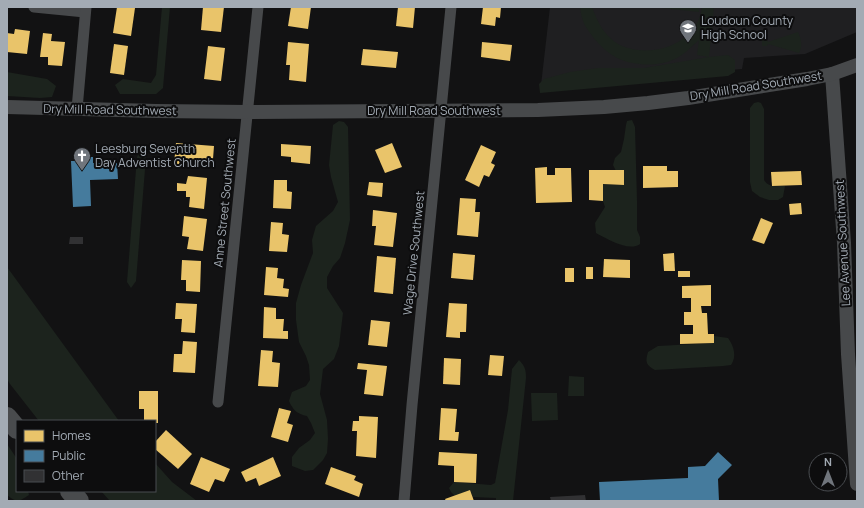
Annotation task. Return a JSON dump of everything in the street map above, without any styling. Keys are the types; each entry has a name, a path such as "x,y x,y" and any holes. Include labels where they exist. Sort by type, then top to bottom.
{"highway":[{"path":"7,417 16,428"},
{"path":"71,492 79,501"}],"street":[{"path":"34,7 85,10 77,109"},
{"name":"Anne Street Southwest","path":"218,402 258,7"},
{"name":"Wage Drive Southwest","path":"404,501 451,7"},
{"name":"Dry Mill Road Southwest","path":"7,107 248,112 538,110 604,107 695,97 807,79 832,74 857,65"},
{"name":"Lee Avenue Southwest","path":"832,74 844,243 848,354 857,484"}],"shaded area":[{"path":"162,7 170,7 163,88 156,94 120,94 115,85 123,79 151,83 156,75"},
{"name":"Loudoun County High School","path":"550,7 857,7 857,32 805,54 744,58 742,69 541,85"},
{"path":"580,7 592,7 598,22 604,31 618,44 638,50 656,50 665,48 682,40 689,34 700,18 702,7 714,7 709,57 697,55 699,40 687,51 668,62 638,64 624,61 609,53 594,38 585,25"},
{"path":"653,7 699,7 699,12"},
{"path":"798,32 801,42 799,53 768,44 767,46 762,46 762,40 767,40 768,42"},
{"path":"728,55 735,60 735,72 728,76 540,93 539,84 544,79 570,72 598,68 644,68"},
{"path":"7,72 47,79 56,86 52,97 40,98 7,96"},
{"path":"754,103 761,103 764,109 764,180 770,185 785,186 783,197 778,200 769,200 760,197 752,191 750,182 750,108"},
{"path":"632,120 635,127 637,230 640,237 640,244 635,246 624,246 596,233 595,223 605,207 603,201 603,184 623,185 613,165 615,158 621,152 627,121"},
{"path":"339,121 344,122 348,127 350,220 340,258 333,266 327,277 327,288 343,313 339,346 334,359 323,369 320,394 327,420 327,453 323,460 313,470 305,471 292,466 292,457 299,448 310,440 315,433 307,416 296,411 289,401 292,392 306,386 310,380 309,365 299,342 296,320 296,303 313,253 312,240 316,226 333,211 338,202 329,165 333,125"},
{"path":"141,150 146,157 136,281 131,288 127,282 137,157"},
{"path":"7,267 118,420 38,420 7,379"},
{"path":"714,336 728,338 730,341 734,355 731,365 655,370 647,363 648,352 658,346 714,343"},
{"path":"519,360 525,368 526,378 513,501 496,501 496,498 473,497 470,490 455,496 449,488 454,482 491,485 495,483 508,410 512,369"},
{"path":"569,376 584,377 584,396 568,396"},
{"path":"531,393 557,393 558,420 532,421"},
{"path":"7,444 16,458 16,492 28,492 29,495 18,501 7,495"},
{"path":"156,464 172,482 197,501 110,501 102,492 156,492"}],"building: Homes":[{"path":"117,7 135,8 131,36 113,33"},
{"path":"203,7 224,7 221,32 201,30"},
{"path":"291,7 311,7 308,29 288,26"},
{"path":"398,7 415,7 413,28 396,26"},
{"path":"483,7 501,7 500,18 496,17 495,26 481,24"},
{"path":"15,29 30,31 27,54 7,52 7,33 14,34"},
{"path":"43,33 52,34 51,41 65,42 62,66 48,65 48,57 40,57"},
{"path":"288,42 309,44 306,82 289,80 290,65 286,65"},
{"path":"482,42 512,45 510,61 481,57"},
{"path":"114,44 128,46 124,75 110,73"},
{"path":"208,46 225,48 221,81 204,79"},
{"path":"363,49 398,52 396,68 361,65"},
{"path":"176,143 214,146 213,159 202,159 201,166 174,164"},
{"path":"392,143 402,167 385,173 375,150"},
{"path":"281,144 311,146 310,164 291,162 291,157 281,156"},
{"path":"481,145 496,152 491,163 495,165 489,177 484,175 479,187 465,180"},
{"path":"643,166 667,166 667,171 678,171 678,187 643,188"},
{"path":"547,167 547,175 555,175 555,168 571,168 572,202 536,203 535,168"},
{"path":"589,170 624,170 624,185 603,184 603,201 589,200"},
{"path":"801,171 802,185 772,186 771,172"},
{"path":"188,176 207,178 204,209 189,207 190,197 186,197 186,191 177,191 177,183 186,184"},
{"path":"274,180 287,180 287,191 292,192 291,209 273,208"},
{"path":"369,182 383,183 382,197 367,195"},
{"path":"460,198 476,199 475,212 480,212 478,237 457,235"},
{"path":"801,203 802,214 790,215 789,204"},
{"path":"373,210 397,213 393,247 374,245 376,226 372,226"},
{"path":"184,216 207,219 203,251 187,249 189,237 182,236"},
{"path":"761,218 773,223 764,244 752,240"},
{"path":"271,222 283,223 282,234 289,235 287,252 269,251"},
{"path":"453,253 475,255 473,280 451,278"},
{"path":"674,253 675,271 664,271 663,254"},
{"path":"377,256 396,258 393,294 374,292"},
{"path":"604,259 630,260 630,278 603,277"},
{"path":"182,260 201,261 200,292 186,291 186,280 181,280"},
{"path":"266,267 278,268 277,278 284,279 283,288 289,289 288,297 264,295"},
{"path":"586,267 593,267 593,279 586,279"},
{"path":"565,268 574,268 574,282 565,282"},
{"path":"678,271 690,271 690,277 678,277"},
{"path":"711,285 711,306 701,306 702,313 707,313 708,334 714,334 714,343 680,344 680,334 693,334 693,325 684,325 684,312 691,312 691,298 682,298 682,286"},
{"path":"176,303 197,304 195,333 181,332 182,319 175,319"},
{"path":"449,303 467,304 466,332 460,332 460,338 446,337"},
{"path":"264,307 276,308 276,319 284,319 283,331 288,331 288,339 263,338"},
{"path":"371,320 390,322 387,347 368,345"},
{"path":"183,341 197,342 195,373 173,372 174,354 182,354"},
{"path":"261,350 273,351 272,362 280,363 278,387 258,386"},
{"path":"490,355 504,356 502,376 488,375"},
{"path":"444,358 461,359 460,385 443,384"},
{"path":"358,363 387,366 383,396 364,394 367,370 357,369"},
{"path":"139,391 158,391 158,423 156,423 156,420 144,420 144,409 139,409"},
{"path":"279,408 291,411 287,423 293,425 288,442 271,437"},
{"path":"441,408 457,409 455,432 459,432 458,441 439,440"},
{"path":"359,416 378,417 376,458 356,456 357,431 352,431 353,421 359,421"},
{"path":"166,430 192,454 178,469 156,450 156,441"},
{"path":"439,452 477,454 476,483 454,482 454,466 438,465"},
{"path":"201,457 230,469 224,482 215,479 209,492 190,484"},
{"path":"273,457 281,476 259,486 256,478 246,482 241,472"},
{"path":"331,467 356,476 354,480 363,484 359,497 325,484"},
{"path":"470,490 474,501 446,501 445,499"}],"building: Public":[{"path":"81,157 93,157 93,163 117,163 118,179 90,180 91,206 73,207 71,161 82,161"},
{"path":"718,452 732,465 718,479 719,501 600,501 599,482 688,478 688,467 705,466"}],"building: Other":[{"path":"70,237 83,237 83,244 69,244"},
{"path":"585,495 586,501 551,501 550,497"}],"place":[{"name":"Loudoun County High School","path":"688,43"},
{"name":"Leesburg Seventh Day Adventist Church","path":"82,171"}]}
